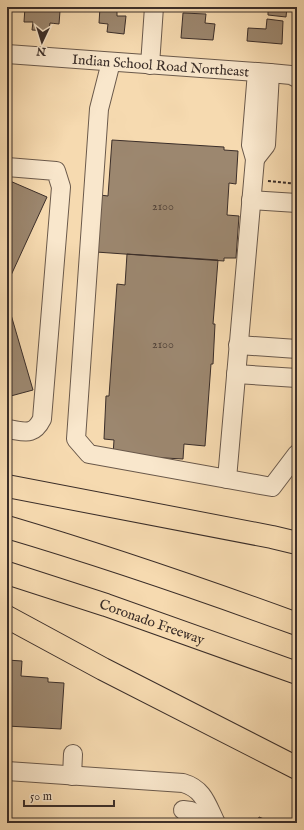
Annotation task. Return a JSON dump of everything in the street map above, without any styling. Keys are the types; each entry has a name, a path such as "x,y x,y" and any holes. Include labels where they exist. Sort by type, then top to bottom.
{"highway":[{"path":"7,486 297,543"},
{"path":"7,527 96,554 297,624"},
{"name":"Coronado Freeway","path":"7,573 112,607 297,673"},
{"path":"7,617 103,669 297,768"}],"street":[{"path":"150,65 154,7"},
{"name":"Indian School Road Northeast","path":"7,54 295,75"},
{"path":"110,62 100,109 76,439 89,454 272,487 297,454"},
{"path":"227,479 254,159 266,145 264,72"},
{"path":"7,167 56,171 61,187 42,419 38,427 31,432 7,429"},
{"path":"251,200 297,203"},
{"path":"238,345 297,350"},
{"path":"236,374 297,378"},
{"path":"72,776 73,754"},
{"path":"7,772 183,783 193,786 200,791 196,814 216,823"}],"path":[{"path":"263,181 297,184"}],"building":[{"path":"25,7 42,7 42,9 60,11 59,24 50,23 49,31 32,30 33,22 24,22"},
{"path":"100,7 117,8 117,16 126,16 124,34 107,32 108,24 99,23"},
{"path":"268,7 287,7 286,17 268,15"},
{"path":"183,13 206,14 205,23 215,24 213,40 181,38"},
{"path":"267,19 283,21 282,44 247,41 248,28 266,29"},
{"path":"112,140 224,147 224,150 238,151 236,184 229,183 227,215 239,216 236,258 224,258 224,261 96,252 100,195 108,196"},
{"path":"10,181 47,197 7,284 7,188"},
{"path":"127,254 218,260 213,324 215,324 213,364 211,364 205,446 184,444 183,459 113,455 114,440 104,439 106,396 109,396 117,284 125,285"},
{"path":"7,301 33,390 7,397"},
{"path":"7,660 22,661 21,676 48,678 48,682 64,683 61,729 7,726"},
{"path":"259,817 274,823 257,823"}]}
